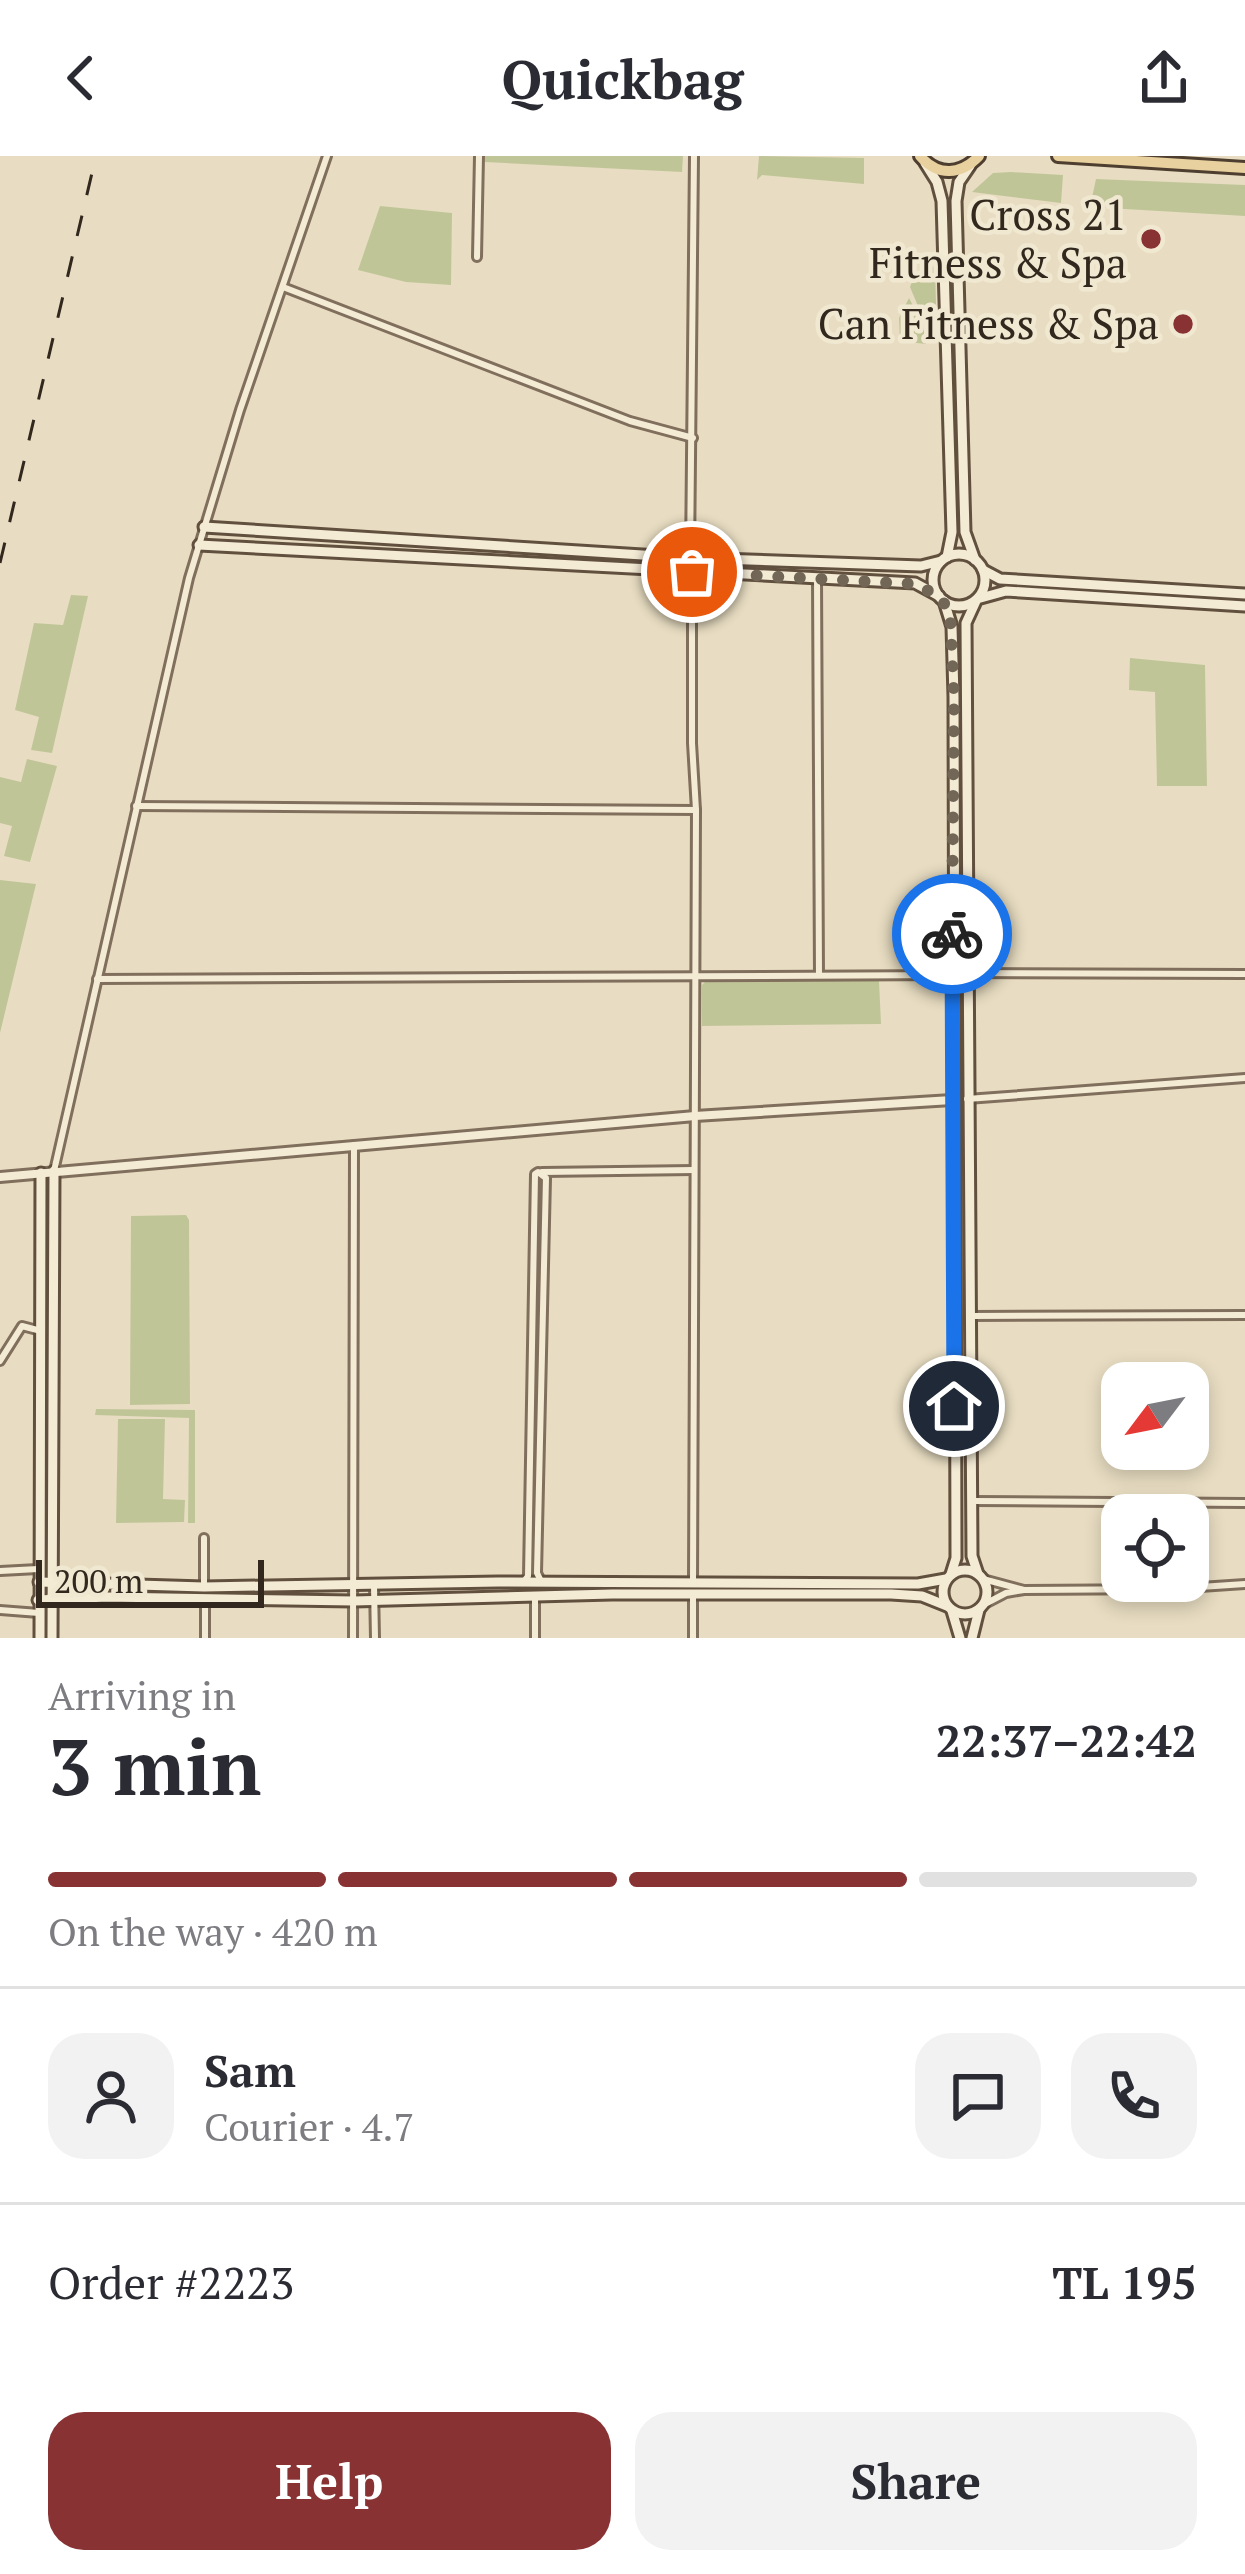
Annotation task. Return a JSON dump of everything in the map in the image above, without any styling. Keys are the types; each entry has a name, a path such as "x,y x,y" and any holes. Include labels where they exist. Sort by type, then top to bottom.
{"main road":[{"path":"1058,156 1245,168"},
{"path":"923,159 947,172 979,159"},
{"path":"923,159 942,201 952,532 933,582 950,612 954,697 956,1558 942,1593 960,1638"},
{"path":"972,1638 987,1592 972,1556 966,623 984,583 965,532 956,201 959,182 979,159"},
{"path":"205,527 690,558 921,566 962,554 975,560"},
{"path":"199,544 915,584 958,606 1006,591 1245,606"},
{"path":"982,570 1000,579 1245,594"},
{"path":"40,1638 41,1331 48,1172"},
{"path":"48,1172 52,1632"},
{"path":"52,1566 61,1579 81,1585"},
{"path":"38,1600 354,1601 918,1584 964,1570 980,1576"},
{"path":"39,1582 204,1587 544,1582 891,1594 922,1596 965,1615 981,1608"},
{"path":"52,1632 55,1611 73,1597"}],"street":[{"path":"48,1172 199,544 327,156"},
{"path":"477,257 478,156"},
{"path":"690,558 694,156"},
{"path":"283,287 630,421 693,438"},
{"path":"692,572 696,810 693,1638"},
{"path":"817,578 819,975"},
{"path":"136,806 696,810"},
{"path":"967,973 1245,974"},
{"path":"95,979 952,975"},
{"path":"967,1099 1245,1078"},
{"path":"0,1177 694,1116 952,1100"},
{"path":"353,1638 354,1145"},
{"path":"522,1582 529,1576 535,1174 694,1170"},
{"path":"542,1172 546,1178 537,1573 544,1582"},
{"path":"971,1316 1245,1315"},
{"path":"0,1361 22,1326 41,1331"},
{"path":"972,1502 1245,1503"},
{"path":"204,1538 205,1638"},
{"path":"0,1570 38,1569"},
{"path":"980,1576 1024,1590"},
{"path":"981,1608 1006,1592 1024,1590 1245,1584"},
{"path":"374,1586 376,1638"},
{"path":"535,1596 535,1638"},
{"path":"0,1610 39,1613"}],"green space":[{"path":"485,156 683,156 682,172 485,162"},
{"path":"759,156 864,158 864,184 762,175 757,180"},
{"path":"993,173 1063,175 1061,203 972,192"},
{"path":"1096,179 1245,185 1245,216 1090,207"},
{"path":"380,206 452,213 451,285 406,282 358,270"},
{"path":"935,266 937,341 933,342 910,287 914,277"},
{"path":"909,298 926,331 926,344 900,341 899,318"},
{"path":"71,595 88,596 52,753 31,750 39,717 15,710 34,623 63,625"},
{"path":"1130,658 1205,665 1207,786 1157,786 1155,692 1129,690"},
{"path":"27,759 57,766 30,862 4,856 12,826 0,823 0,777 21,782"},
{"path":"0,880 36,884 0,1033"},
{"path":"706,981 879,981 881,1024 702,1026 702,985"},
{"path":"186,1215 190,1404 130,1405 131,1216"},
{"path":"96,1409 195,1410 195,1523 188,1523 189,1418 95,1415"},
{"path":"118,1419 165,1419 163,1499 185,1500 184,1522 116,1523"}],"railway":[{"path":"0,563 96,156"}],"way so far":[{"path":"692,572 915,584 944,601 950,612 954,697 952,934"}],"place":[{"name":"Cross 21 Fitness & Spa","path":"1151,239"},
{"name":"Can Fitness & Spa","path":"1183,324"}],"route":[{"path":"952,934 954,1406"}]}
